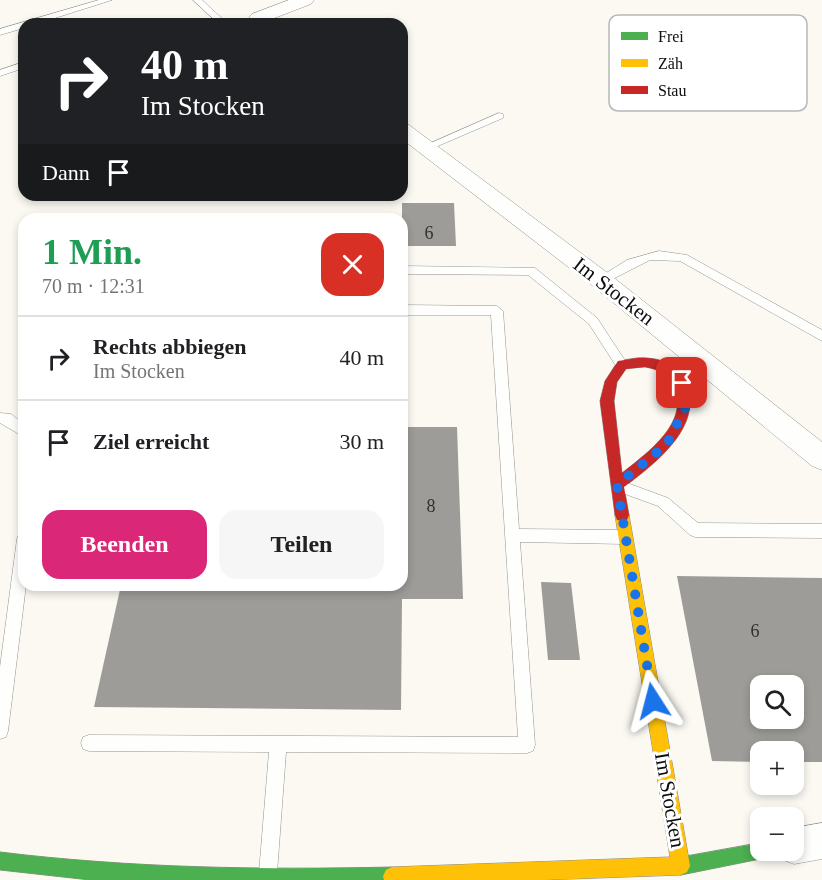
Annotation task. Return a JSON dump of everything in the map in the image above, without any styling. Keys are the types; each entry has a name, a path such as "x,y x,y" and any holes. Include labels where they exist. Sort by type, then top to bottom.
{"street":[{"path":"268,18 305,0"},
{"name":"Im Stocken","path":"408,133 601,280 822,458"},
{"name":"Im Stocken","path":"617,485 667,444 686,406 682,383 666,368 651,360 622,365 611,381 607,401 617,485 625,537 681,866"},
{"path":"804,844 822,841"},
{"path":"0,861 77,872 268,879 440,876 681,866 750,853"}],"lane":[{"path":"49,18 108,0"},
{"path":"197,0 217,18"},
{"path":"0,32 18,27"},
{"path":"0,73 18,67"},
{"path":"428,147 499,116"},
{"path":"601,280 648,256 662,252 683,258 822,336"},
{"path":"408,270 531,270 593,321 622,365"},
{"path":"88,743 527,745 497,311 408,310"},
{"path":"0,418 6,418 18,427"},
{"path":"617,485 663,502 695,530 822,531"},
{"path":"512,535 625,537"},
{"path":"0,731 18,587"},
{"path":"268,879 278,744"}],"building":[{"path":"402,203 454,203 456,246 408,246 408,213 402,213"},
{"path":"408,427 457,427 463,599 402,599 401,710 94,707 120,591 408,591"},
{"path":"677,576 822,578 822,762 804,762 804,741 750,741 750,762 712,761"},
{"path":"541,582 571,583 580,660 548,660"}],"traffic: fast":[{"path":"681,866 750,853"},
{"path":"0,861 97,872 196,877 392,876"}],"traffic: slow":[{"path":"622,515 681,866"},
{"path":"392,876 681,866"}],"traffic: jam":[{"path":"617,485 607,401 611,381 622,365 645,362 659,365 671,372 677,379 684,395 684,410 669,439 643,465 617,485 622,515"}],"route":[{"path":"653,701 617,485 667,444 686,406 682,383"}]}
